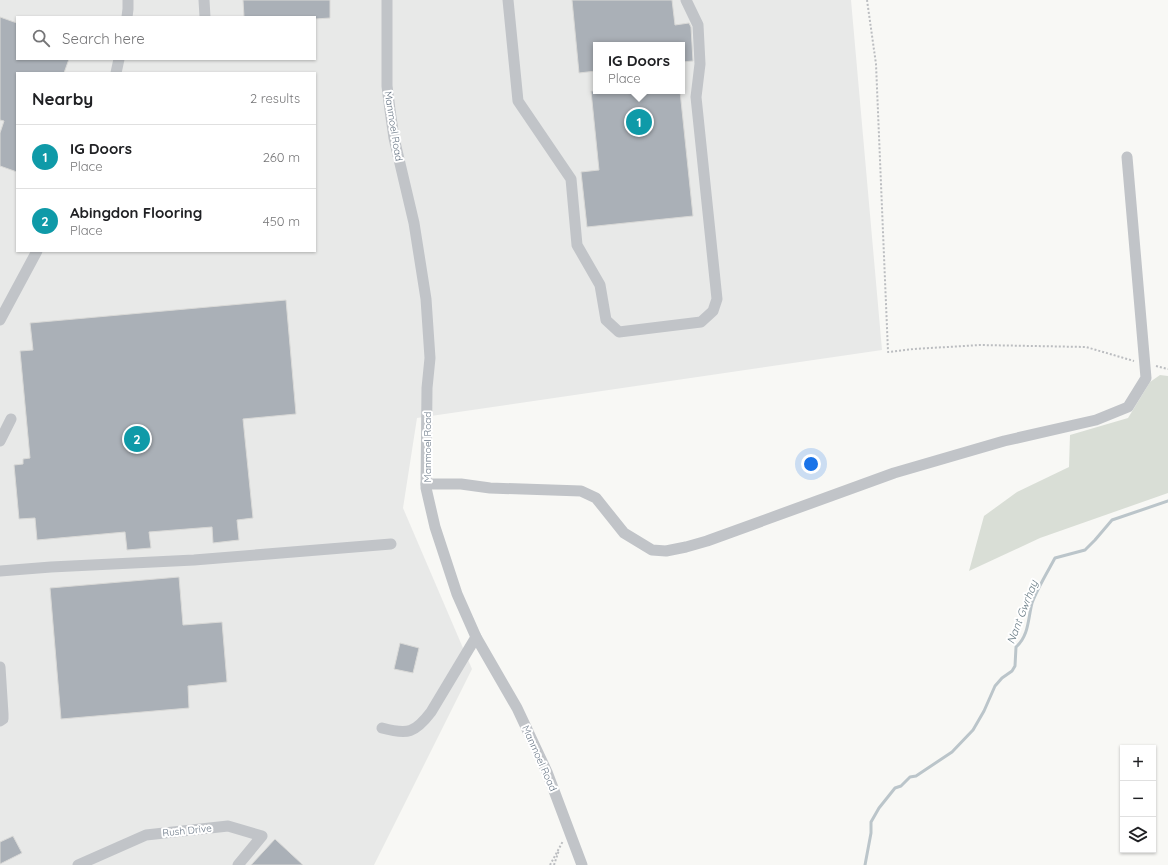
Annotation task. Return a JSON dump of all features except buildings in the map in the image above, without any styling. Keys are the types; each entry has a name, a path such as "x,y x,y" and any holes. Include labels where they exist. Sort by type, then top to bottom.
{"street":[{"path":"127,16 128,0"},
{"path":"204,0 205,16"},
{"name":"Manmoel Road","path":"387,0 388,86 390,110 394,138 414,223 421,263 429,331 430,358 427,388 426,484 435,527 457,594 476,637 516,708 547,772 582,865"},
{"path":"508,0 518,101 571,179 577,245 600,285 606,320 618,332 701,322 713,311 717,300 696,97 700,64 698,25 686,0"},
{"path":"116,72 119,60"},
{"path":"426,484 462,484 490,488 581,491 596,498 624,533 652,550 666,551 706,541 894,473 1004,441 1096,420 1128,407 1146,378 1127,157"},
{"path":"0,320 36,252"},
{"path":"0,442 11,419"},
{"path":"0,571 194,560 391,544"},
{"path":"382,728 397,732 408,731 418,727 431,712 476,637"},
{"path":"0,667 3,714 3,719 0,721"},
{"name":"Rush Drive","path":"78,865 146,835 228,826 262,836 238,865"}],"path":[{"path":"866,0 876,64 888,352 980,345 1086,347 1144,364 1168,369"},
{"path":"550,865 570,832"},
{"path":"554,865 562,843"}],"shaded area":[{"path":"0,0 851,0 882,350 417,418 403,508 472,669 374,865 0,865"},
{"path":"1160,375 1168,376 1168,493 1040,538 969,571 984,516 1017,492 1069,467 1070,435 1128,418 1150,382"}],"waterway":[{"name":"Nant Gwrhay","path":"865,865 871,833 871,822 879,808 895,788 901,786 910,777 916,776 952,752 973,730 984,711 995,686 1002,678 1012,671 1015,666 1016,647 1026,632 1032,603 1055,558 1085,550 1112,520 1168,501"}],"place":[{"name":"IG Doors","path":"639,122"},
{"name":"Abingdon Flooring","path":"137,439"}]}
